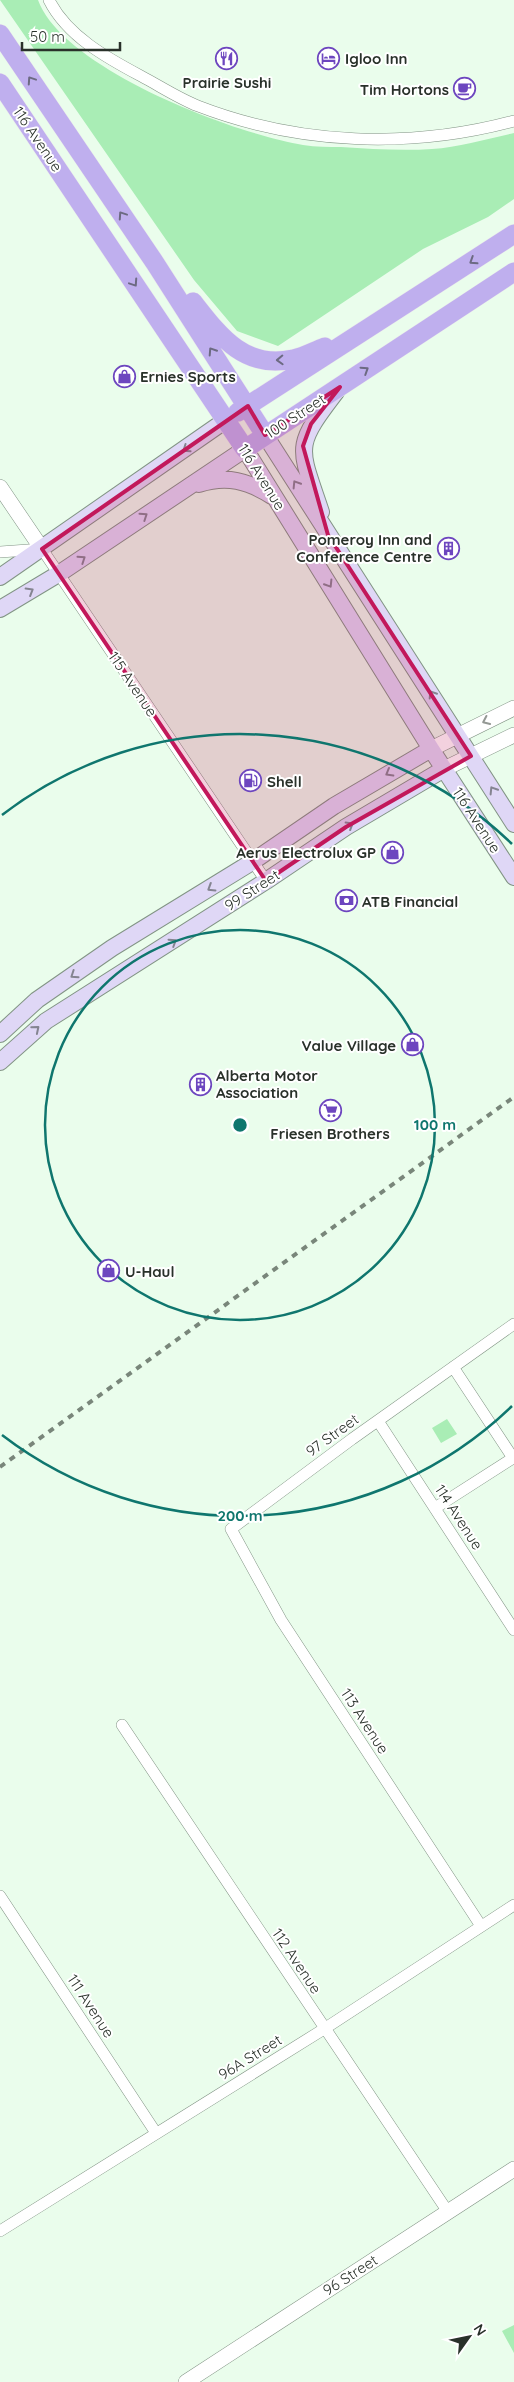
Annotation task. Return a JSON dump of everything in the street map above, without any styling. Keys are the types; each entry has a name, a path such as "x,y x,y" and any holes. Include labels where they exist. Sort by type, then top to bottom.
{"main road":[{"name":"116 Avenue","path":"0,34 155,263 514,824"},
{"name":"116 Avenue","path":"0,82 245,449 431,749 514,877"},
{"path":"0,577 226,420 514,234"},
{"path":"155,263 183,290 229,345 255,358 281,361 293,359 359,335"},
{"name":"100 Street","path":"0,609 60,573 182,490 514,272"},
{"path":"328,535 305,464 303,446 311,424 340,387"},
{"path":"182,490 224,479 240,480 256,486 275,498"},
{"name":"99 Street","path":"0,1034 44,994 112,948 252,862 334,806 431,749"},
{"name":"99 Street","path":"0,1062 46,1021 266,881 346,827 444,769"}],"street":[{"path":"49,0 53,8 74,32 96,50 120,64 196,105 272,130 354,139 398,140 442,137 514,121"},
{"name":"115 Avenue","path":"0,488 60,573 266,881"},
{"path":"0,552 42,549"},
{"name":"99 Street","path":"431,749 514,708"},
{"name":"99 Street","path":"444,769 514,735"},
{"name":"97 Street","path":"231,1529 514,1324"},
{"path":"435,1508 513,1458 453,1367"},
{"name":"114 Avenue","path":"378,1421 514,1630"},
{"name":"113 Avenue","path":"231,1529 281,1620 481,1926"},
{"name":"112 Avenue","path":"122,1725 448,2212"},
{"name":"111 Avenue","path":"0,1896 156,2133"},
{"name":"96A Street","path":"0,2231 324,2029 514,1905"},
{"name":"96 Street","path":"186,2382 514,2169"}],"highlighted area":[{"path":"340,387 311,424 303,446 328,535 471,756 346,827 266,881 42,549 248,406 265,435"}],"green space":[{"path":"0,0 38,0 54,26 80,50 115,73 154,94 196,112 273,138 313,146 421,150 452,146 514,133 514,199 488,217 423,249 278,346 237,331 194,280"},
{"path":"447,1419 457,1434 441,1443 432,1428"},
{"path":"514,2325 514,2353 502,2331"}],"railway":[{"path":"0,1467 514,1097"}],"place":[{"name":"Igloo Inn","path":"329,58"},
{"name":"Prairie Sushi","path":"227,59"},
{"name":"Tim Hortons","path":"465,89"},
{"name":"Ernies Sports","path":"124,376"},
{"name":"Pomeroy Inn and Conference Centre","path":"448,548"},
{"name":"Shell","path":"251,781"},
{"name":"Aerus Electrolux GP","path":"392,852"},
{"name":"ATB Financial","path":"346,901"},
{"name":"Value Village","path":"412,1045"},
{"name":"Alberta Motor Association","path":"200,1084"},
{"name":"Friesen Brothers","path":"330,1110"},
{"name":"U-Haul","path":"109,1271"}]}
